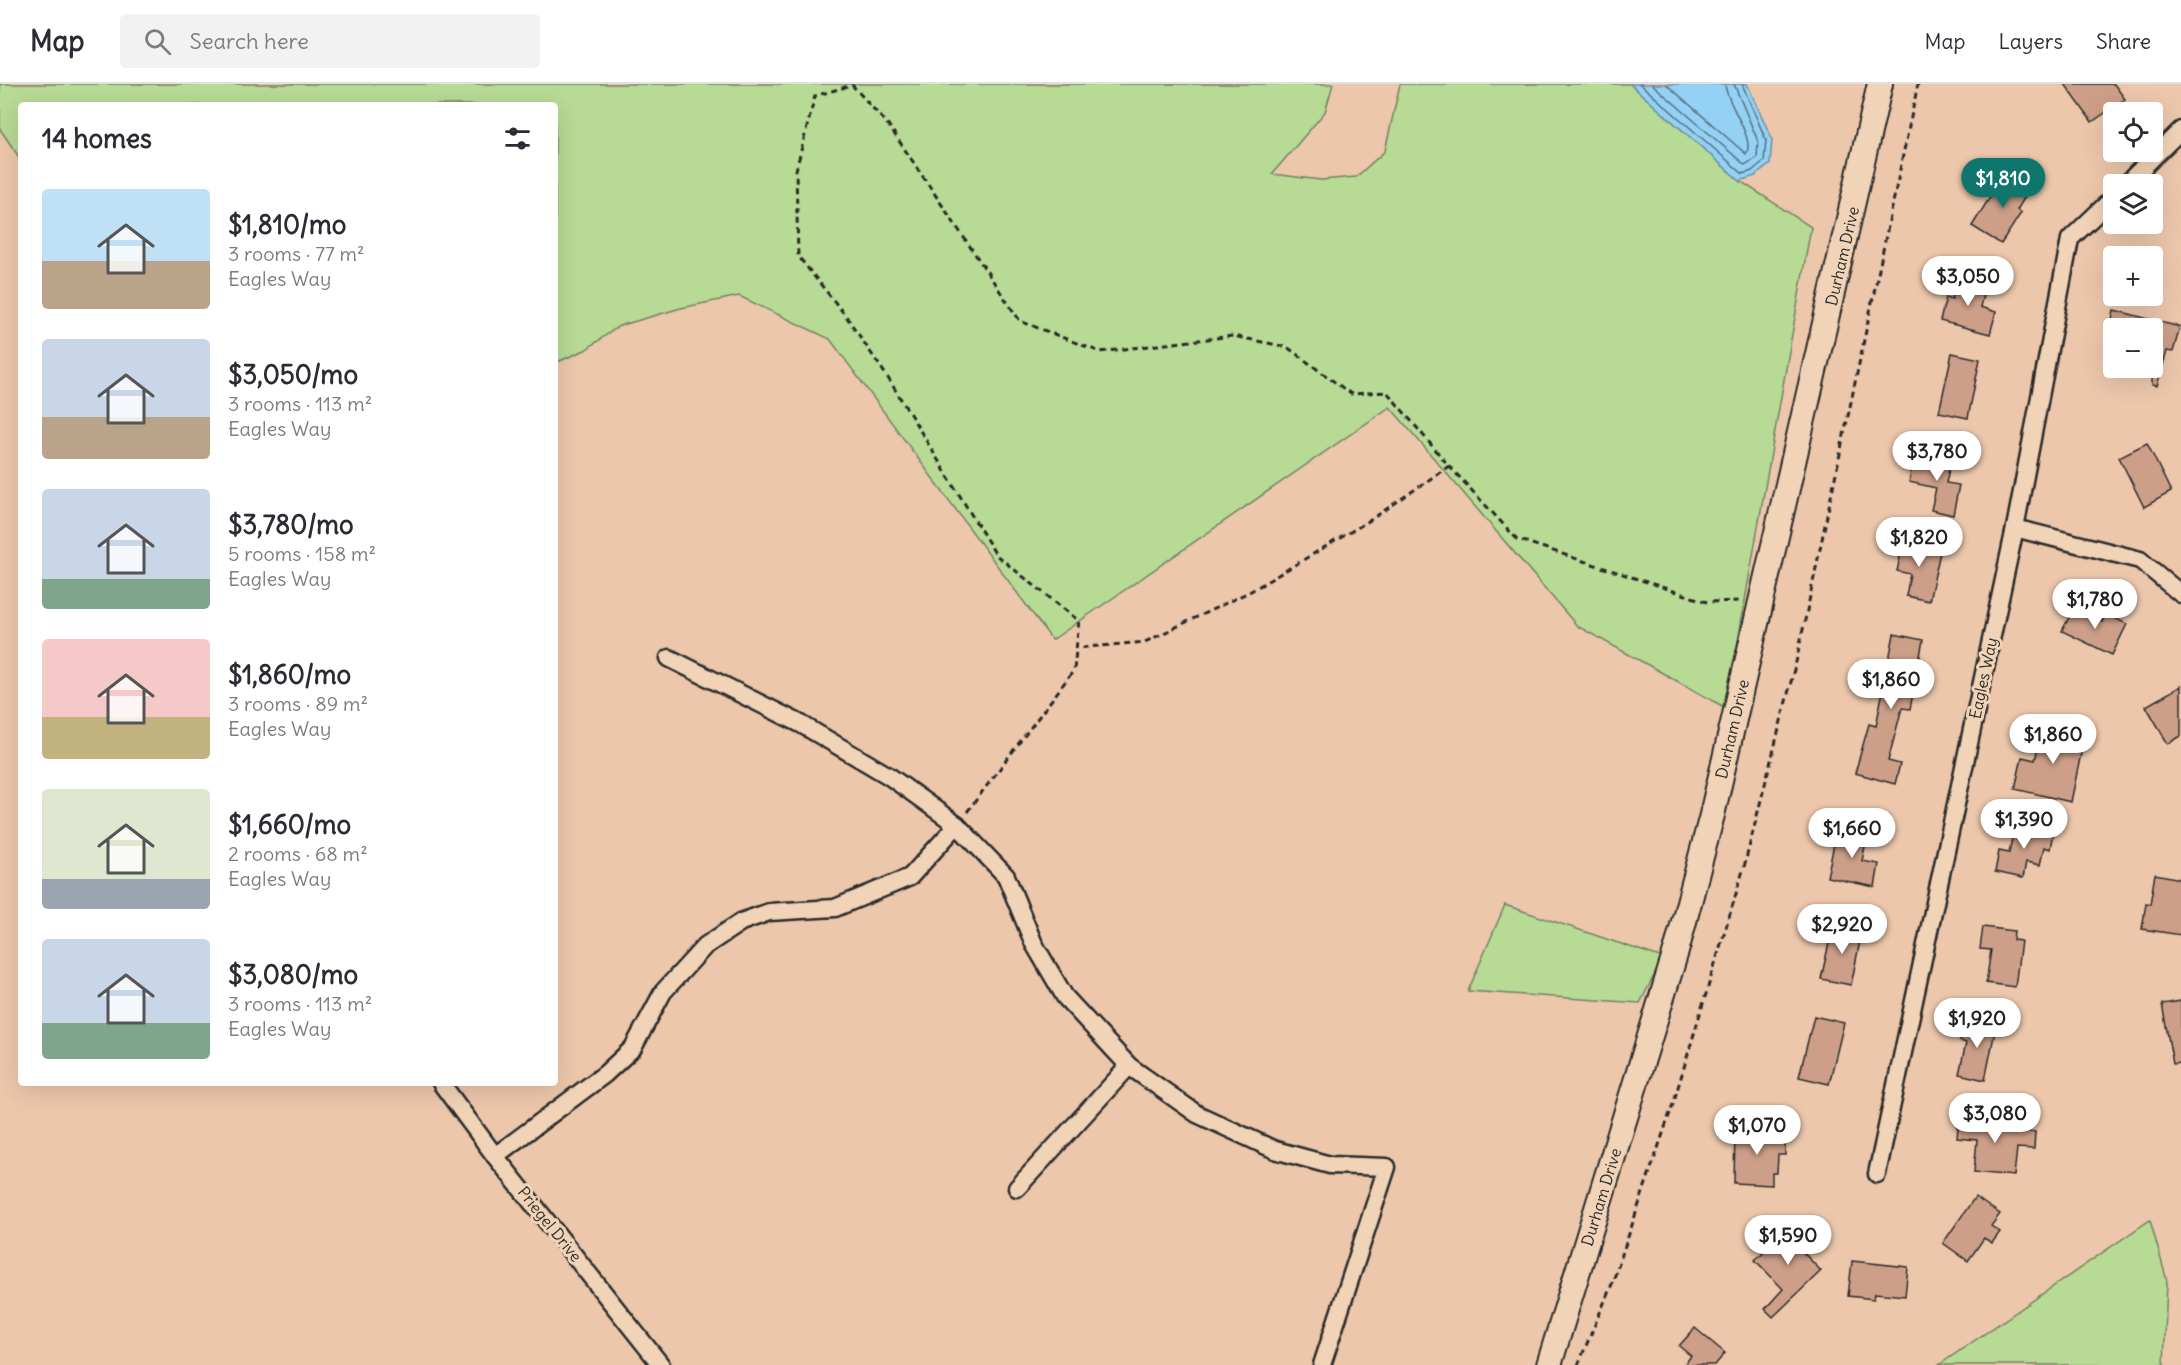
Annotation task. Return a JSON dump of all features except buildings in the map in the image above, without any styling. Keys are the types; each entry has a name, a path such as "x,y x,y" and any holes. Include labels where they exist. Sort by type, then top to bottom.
{"street":[{"name":"Durham Drive","path":"1549,1365 1677,948 1761,608 1880,84"},
{"path":"2136,174 2181,130"},
{"name":"Eagles Way","path":"1876,1174 2015,528 2070,238 2103,207"},
{"path":"2015,528 2140,560 2181,594"},
{"path":"669,658 801,724 889,776 957,825 1006,876 1034,944 1065,997 1129,1066 1197,1114 1275,1150 1330,1165 1387,1167 1322,1365"},
{"path":"495,1156 605,1074 633,1048 663,992 705,946 741,922 770,912 835,908 910,877 957,825"},
{"path":"1017,1188 1129,1066"},
{"name":"Priegel Drive","path":"443,1086 495,1156 661,1365"}],"path":[{"path":"1578,1365 1612,1284 1672,1104 1744,867 1797,658 1918,84"},
{"path":"957,825 1074,670 1079,621 996,555 888,378 846,316 798,256 796,170 815,96 852,85 889,126 1020,321 1100,352 1233,336 1287,347 1351,394 1387,392 1449,466 1517,539 1707,602 1740,600 1761,608"},
{"path":"1077,648 1145,642 1251,591 1372,519 1449,466"}],"green space":[{"path":"0,84 1333,84 1325,112 1272,174 1321,180 1356,177 1385,151 1400,84 1630,84 1740,181 1811,227 1726,708 1577,626 1390,407 1052,640 830,339 739,296 681,308 619,326 585,350 558,362 558,102 18,102 18,156 0,129"},
{"path":"1505,905 1663,958 1640,1003 1468,991"},
{"path":"2150,1220 2167,1281 2164,1365 1939,1365"}],"water":[{"path":"1630,84 1747,84 1772,139 1770,164 1755,176 1740,181"}]}
